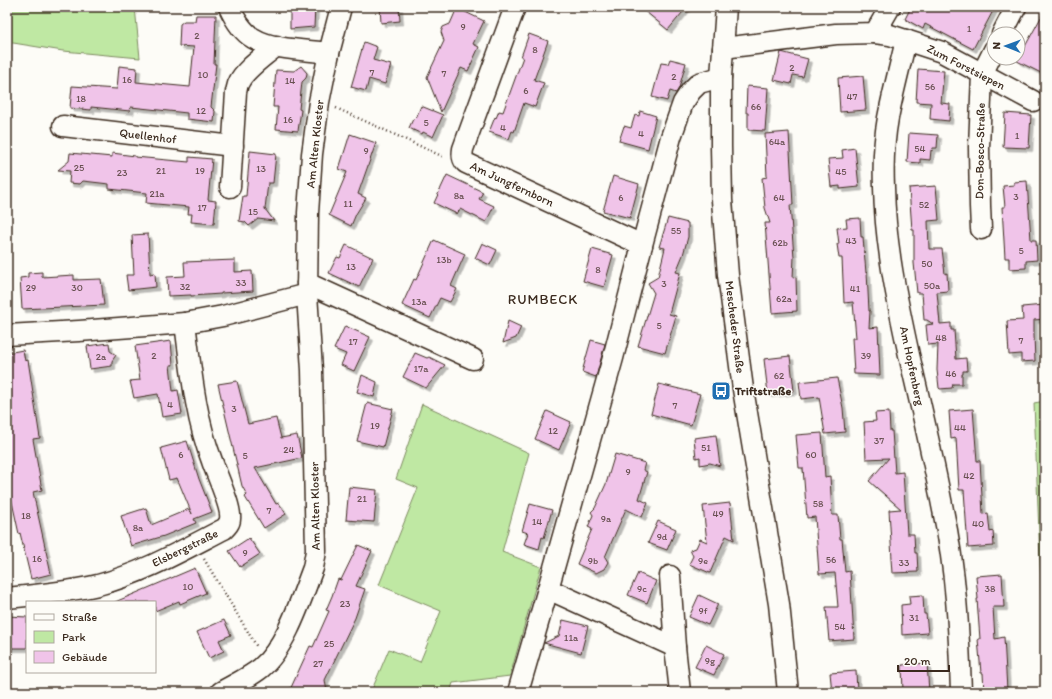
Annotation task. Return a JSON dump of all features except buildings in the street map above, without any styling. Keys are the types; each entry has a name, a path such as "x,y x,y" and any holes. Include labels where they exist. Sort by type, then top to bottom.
{"street":[{"path":"229,7 231,13 239,24 253,38 276,46 329,53"},
{"name":"Am Alten Kloster","path":"221,692 256,672 266,663 279,646 290,625 313,568 316,551 312,370 307,289 308,213 312,154 319,102 329,53 341,7"},
{"name":"Am Jungfernborn","path":"515,7 463,149 462,158 466,163 642,245"},
{"name":"Mescheder Straße","path":"726,7 721,77 721,146 722,200 728,275 743,389 778,604 788,692"},
{"path":"875,33 890,7"},
{"path":"1006,26 1016,7"},
{"name":"Zum Forstsiepen","path":"723,48 836,34 875,33 890,35 942,52 1033,101"},
{"name":"Am Hopfenberg","path":"906,40 888,119 884,166 885,212 888,244 898,305 936,474 950,545 958,616 961,692"},
{"path":"230,187 236,92 238,84 250,69 276,46"},
{"path":"982,74 986,66"},
{"name":"Don-Bosco-Straße","path":"981,228 979,147 982,74"},
{"path":"518,692 613,358 671,137 683,103 691,91 699,83 721,77"},
{"name":"Quellenhof","path":"63,126 233,146"},
{"path":"7,335 185,323 223,316 307,289 473,358"},
{"name":"Elsbergstraße","path":"7,598 64,591 114,580 154,564 224,529 227,526 230,519 229,508 207,448 201,426 185,323"},
{"path":"670,576 680,692"},
{"path":"548,589 675,647"}],"path":[{"path":"319,102 341,110 447,158 462,158"},
{"path":"195,544 266,663"}],"green space":[{"path":"7,7 135,7 140,58 63,51 7,42"},
{"path":"1045,401 1045,692 1034,403"},
{"path":"422,404 529,453 502,552 541,567 510,676 453,683 450,692 371,692 389,649 420,662 441,611 379,585 418,488 396,479"}],"place":[{"name":"Triftstraße","path":"721,391"}],"district":[{"name":"RUMBECK","path":"543,299"}]}
